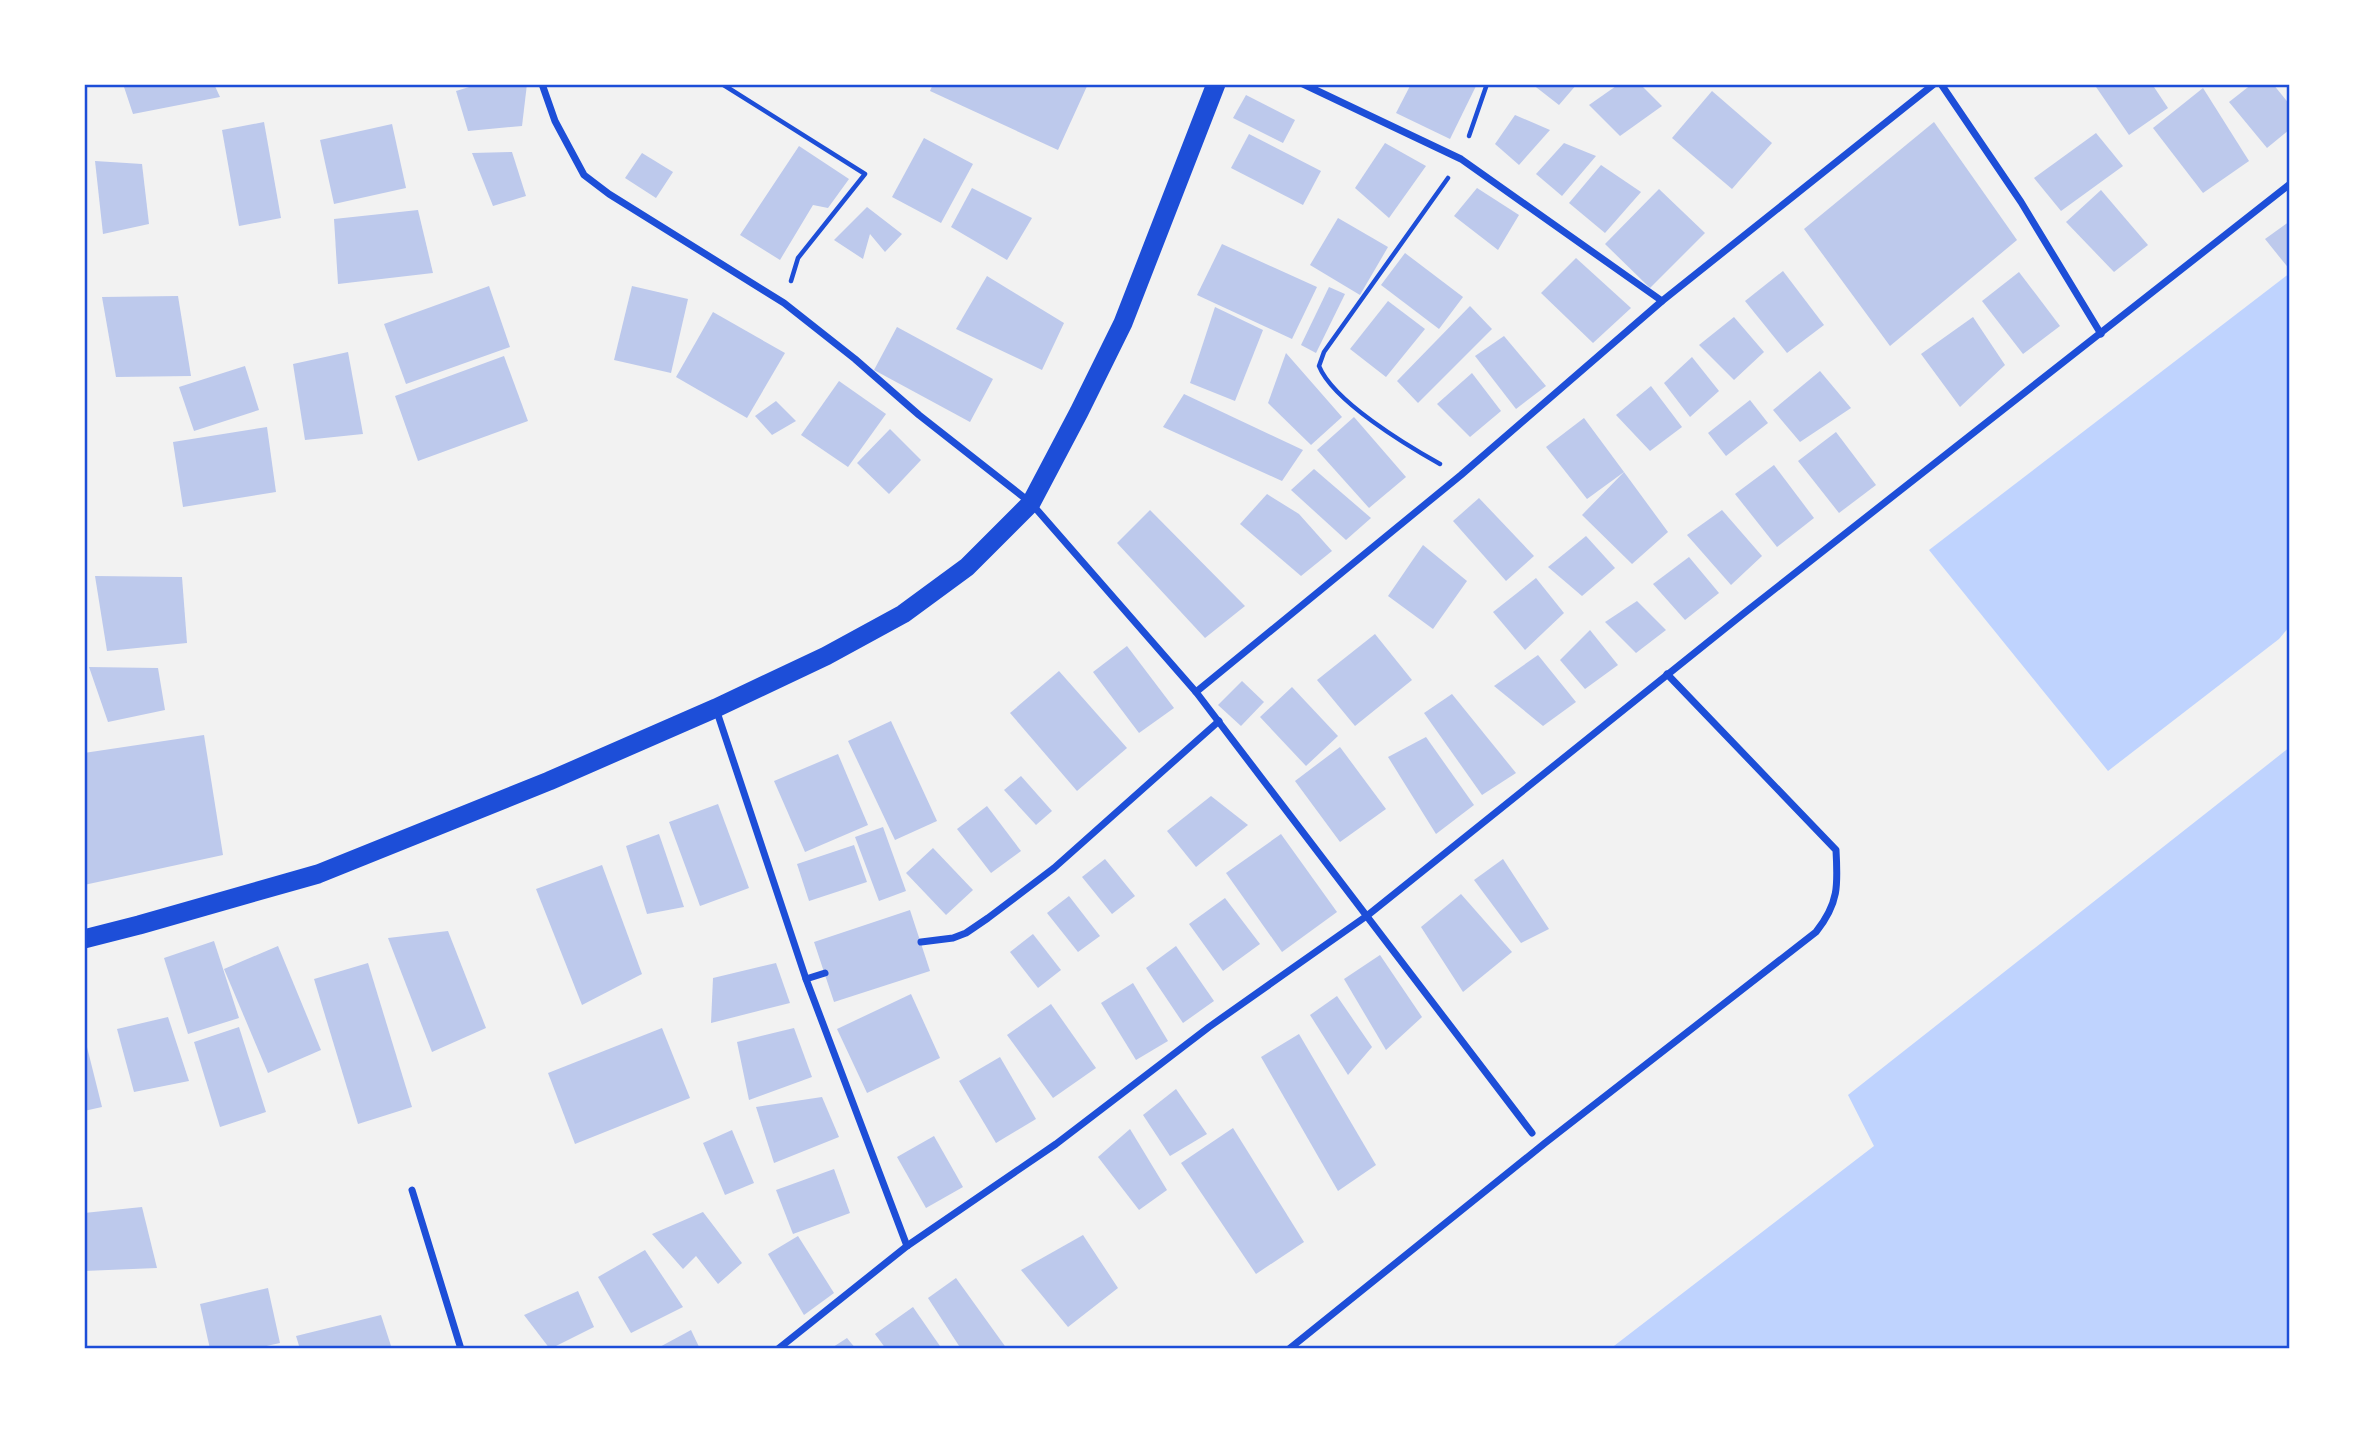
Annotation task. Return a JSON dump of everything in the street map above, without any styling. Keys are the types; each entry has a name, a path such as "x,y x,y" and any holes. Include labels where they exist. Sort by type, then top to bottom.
{"highway":[{"path":"84,939 139,926 318,874 537,786 716,708 826,656 903,614 967,567 1031,503 1123,323 1216,84"}],"street":[{"path":"542,84 555,121 584,175 609,194 784,303 1031,503 1196,692 1532,1133"},
{"path":"1303,84 1461,159 1662,302"},
{"path":"1196,692 1461,475 1662,302 1934,84"},
{"path":"1941,84 2021,202 2101,334"},
{"path":"778,1349 907,1245 1056,1144 1209,1027 1368,915 1667,674 2290,184"},
{"path":"1289,1349 1545,1143 1816,932 1826,919 1838,887 1836,850 1667,674"},
{"path":"716,708 806,979 907,1245"},
{"path":"921,942 953,938 967,933 988,918 1054,868 1219,721"},
{"path":"806,979 825,973"},
{"path":"412,1190 461,1349"}],"path":[{"path":"722,84 865,174 798,258 784,303"},
{"path":"1461,475 1405,444 1356,408 1324,380 1319,366 1324,352 1461,159 1487,84"}],"water":[{"path":"2290,273 2290,626 2279,639 2108,771 1929,550"},
{"path":"2290,747 2290,1349 1610,1349 1874,1146 1848,1095"}],"building":[{"path":"123,84 214,84 220,97 133,114"},
{"path":"479,84 527,84 522,126 468,131 456,91"},
{"path":"933,84 1088,84 1058,150 930,91"},
{"path":"1411,84 1477,84 1450,139 1396,113"},
{"path":"1532,84 1577,84 1559,105"},
{"path":"1619,84 1640,84 1662,106 1620,136 1589,105"},
{"path":"2094,84 2152,84 2168,108 2129,135"},
{"path":"2252,84 2273,84 2290,105 2290,129 2267,148 2229,102"},
{"path":"2203,88 2249,161 2203,193 2153,128"},
{"path":"1712,91 1772,143 1732,189 1672,138"},
{"path":"1246,95 1295,120 1283,143 1233,118"},
{"path":"1515,115 1550,130 1519,165 1495,144"},
{"path":"264,122 281,218 239,226 222,130"},
{"path":"1934,122 2017,240 1890,346 1804,229"},
{"path":"392,124 406,188 334,204 320,140"},
{"path":"2096,133 2123,166 2061,211 2034,178"},
{"path":"1249,134 1321,171 1303,205 1231,168"},
{"path":"924,138 973,164 941,223 892,197"},
{"path":"1385,143 1426,166 1389,218 1355,188"},
{"path":"1564,143 1596,156 1562,196 1536,174"},
{"path":"799,146 849,179 828,208 813,205 780,260 740,235"},
{"path":"512,152 526,196 493,206 472,153"},
{"path":"642,153 673,172 656,198 625,178"},
{"path":"95,161 142,164 149,224 103,234"},
{"path":"1601,165 1641,192 1605,233 1569,203"},
{"path":"972,188 1032,218 1007,260 951,227"},
{"path":"1477,188 1519,215 1498,250 1454,216"},
{"path":"1659,189 1705,233 1650,288 1605,244"},
{"path":"2101,190 2148,245 2114,272 2066,222"},
{"path":"867,207 902,234 885,252 870,234 863,259 834,240"},
{"path":"418,210 433,273 338,284 334,219"},
{"path":"1338,218 1388,247 1360,295 1310,265"},
{"path":"2290,221 2290,270 2265,239"},
{"path":"1222,244 1317,287 1292,339 1197,295"},
{"path":"1405,253 1463,297 1439,329 1381,285"},
{"path":"1576,258 1631,308 1593,343 1541,293"},
{"path":"1783,271 1824,325 1787,353 1745,301"},
{"path":"2019,272 2060,326 2023,354 1982,301"},
{"path":"987,276 1064,323 1042,370 956,329"},
{"path":"489,286 510,347 406,384 384,324"},
{"path":"632,286 688,299 671,373 614,360"},
{"path":"1329,287 1345,294 1316,353 1301,345"},
{"path":"178,296 191,376 116,377 102,297"},
{"path":"1388,301 1425,329 1386,377 1350,349"},
{"path":"1470,306 1492,329 1418,403 1397,381"},
{"path":"1215,307 1263,330 1235,401 1190,383"},
{"path":"713,312 785,353 747,418 676,377"},
{"path":"1734,317 1764,352 1734,380 1699,345"},
{"path":"1973,317 2005,365 1960,407 1921,354"},
{"path":"897,327 993,379 970,422 874,370"},
{"path":"1504,336 1546,386 1516,409 1475,356"},
{"path":"348,352 363,434 305,440 293,364"},
{"path":"1286,353 1342,417 1311,445 1268,403"},
{"path":"504,356 528,421 418,461 395,396"},
{"path":"1692,357 1719,391 1690,417 1664,383"},
{"path":"245,366 259,410 194,431 179,387"},
{"path":"1820,371 1851,408 1800,442 1773,410"},
{"path":"1472,373 1501,411 1470,437 1437,404"},
{"path":"839,381 886,414 848,467 801,435"},
{"path":"1651,386 1682,427 1650,451 1616,415"},
{"path":"1184,394 1303,450 1282,481 1163,427"},
{"path":"1750,400 1768,423 1726,456 1708,433"},
{"path":"776,401 796,421 772,435 755,416"},
{"path":"1354,417 1406,477 1369,508 1317,450"},
{"path":"1584,418 1624,472 1587,499 1546,447"},
{"path":"267,427 276,492 183,507 173,442"},
{"path":"890,429 921,460 889,494 857,463"},
{"path":"1836,432 1876,485 1839,513 1798,461"},
{"path":"1774,465 1814,518 1777,547 1735,494"},
{"path":"1314,469 1371,518 1346,540 1291,490"},
{"path":"1624,472 1668,532 1632,564 1582,515"},
{"path":"1267,494 1299,514 1332,551 1301,576 1240,524"},
{"path":"1479,498 1534,556 1506,581 1453,521"},
{"path":"1150,510 1245,606 1205,638 1117,543"},
{"path":"1722,510 1762,556 1731,585 1687,535"},
{"path":"1586,536 1615,568 1582,596 1548,567"},
{"path":"1423,545 1467,581 1433,629 1388,596"},
{"path":"1689,557 1719,593 1685,620 1653,584"},
{"path":"95,576 182,577 187,643 107,651"},
{"path":"1536,578 1564,613 1525,650 1493,612"},
{"path":"1637,601 1666,630 1636,653 1605,622"},
{"path":"1590,630 1618,665 1585,689 1560,660"},
{"path":"1375,634 1412,680 1355,726 1317,680"},
{"path":"1127,646 1174,708 1139,733 1093,672"},
{"path":"1538,655 1576,702 1543,726 1494,686"},
{"path":"89,667 158,668 165,710 108,722"},
{"path":"1059,671 1127,748 1077,791 1010,713"},
{"path":"1242,681 1264,702 1241,726 1218,705"},
{"path":"1292,687 1338,736 1306,766 1260,717"},
{"path":"1452,694 1516,773 1482,795 1424,713"},
{"path":"891,721 937,821 895,840 848,741"},
{"path":"204,735 223,855 84,885 84,753"},
{"path":"1426,737 1474,805 1436,834 1388,757"},
{"path":"1340,747 1386,809 1340,842 1295,781"},
{"path":"838,754 868,825 805,852 774,781"},
{"path":"1021,776 1052,811 1036,825 1004,790"},
{"path":"1211,796 1248,825 1196,867 1167,831"},
{"path":"718,804 749,888 700,906 669,822"},
{"path":"987,806 1021,851 991,873 957,829"},
{"path":"883,827 906,891 879,901 855,837"},
{"path":"659,834 684,907 647,914 626,846"},
{"path":"1281,834 1337,912 1282,952 1226,873"},
{"path":"854,845 867,882 809,901 797,864"},
{"path":"933,848 973,890 946,915 906,873"},
{"path":"1105,859 1135,896 1112,914 1082,877"},
{"path":"1503,859 1549,929 1521,943 1474,880"},
{"path":"602,865 642,974 582,1005 536,889"},
{"path":"1461,894 1512,952 1463,992 1421,927"},
{"path":"1069,896 1100,936 1078,952 1047,913"},
{"path":"1225,898 1260,944 1223,971 1189,924"},
{"path":"910,910 930,971 834,1002 814,942"},
{"path":"448,931 486,1028 432,1052 388,938"},
{"path":"1033,934 1061,970 1038,988 1010,952"},
{"path":"214,941 239,1018 188,1034 164,958"},
{"path":"278,946 321,1050 268,1073 224,969"},
{"path":"1176,946 1214,1001 1183,1023 1146,968"},
{"path":"1380,955 1422,1017 1386,1050 1344,979"},
{"path":"368,963 412,1107 358,1124 314,979"},
{"path":"776,963 790,1003 711,1023 713,978"},
{"path":"1133,983 1168,1041 1136,1060 1101,1003"},
{"path":"911,994 940,1058 867,1093 837,1029"},
{"path":"1337,996 1372,1047 1348,1075 1310,1015"},
{"path":"1051,1004 1096,1068 1053,1098 1007,1035"},
{"path":"168,1017 189,1081 134,1092 117,1029"},
{"path":"239,1027 266,1112 220,1127 194,1042"},
{"path":"662,1028 690,1098 575,1144 548,1073"},
{"path":"794,1028 812,1077 749,1100 737,1042"},
{"path":"1299,1034 1376,1165 1338,1191 1261,1057"},
{"path":"84,1040 102,1107 84,1111"},
{"path":"1000,1057 1036,1119 996,1143 959,1081"},
{"path":"1176,1089 1207,1134 1170,1156 1143,1115"},
{"path":"822,1097 839,1137 774,1163 756,1107"},
{"path":"1233,1128 1304,1242 1256,1274 1181,1163"},
{"path":"1130,1129 1167,1190 1139,1210 1098,1157"},
{"path":"732,1130 754,1183 725,1195 703,1143"},
{"path":"934,1136 963,1187 926,1208 897,1157"},
{"path":"834,1169 850,1213 793,1234 776,1190"},
{"path":"142,1207 157,1268 84,1271 84,1213"},
{"path":"703,1212 742,1263 718,1284 696,1256 683,1269 652,1234"},
{"path":"1083,1235 1118,1288 1068,1327 1021,1270"},
{"path":"798,1236 834,1293 804,1315 768,1254"},
{"path":"645,1250 683,1307 631,1333 598,1277"},
{"path":"956,1278 1007,1349 961,1349 928,1298"},
{"path":"268,1288 280,1343 253,1349 210,1349 200,1304"},
{"path":"578,1291 594,1327 550,1349 524,1315"},
{"path":"913,1307 942,1349 886,1349 875,1334"},
{"path":"381,1315 392,1349 300,1349 296,1336"},
{"path":"691,1330 700,1349 656,1349"},
{"path":"847,1338 856,1349 830,1349"}]}
